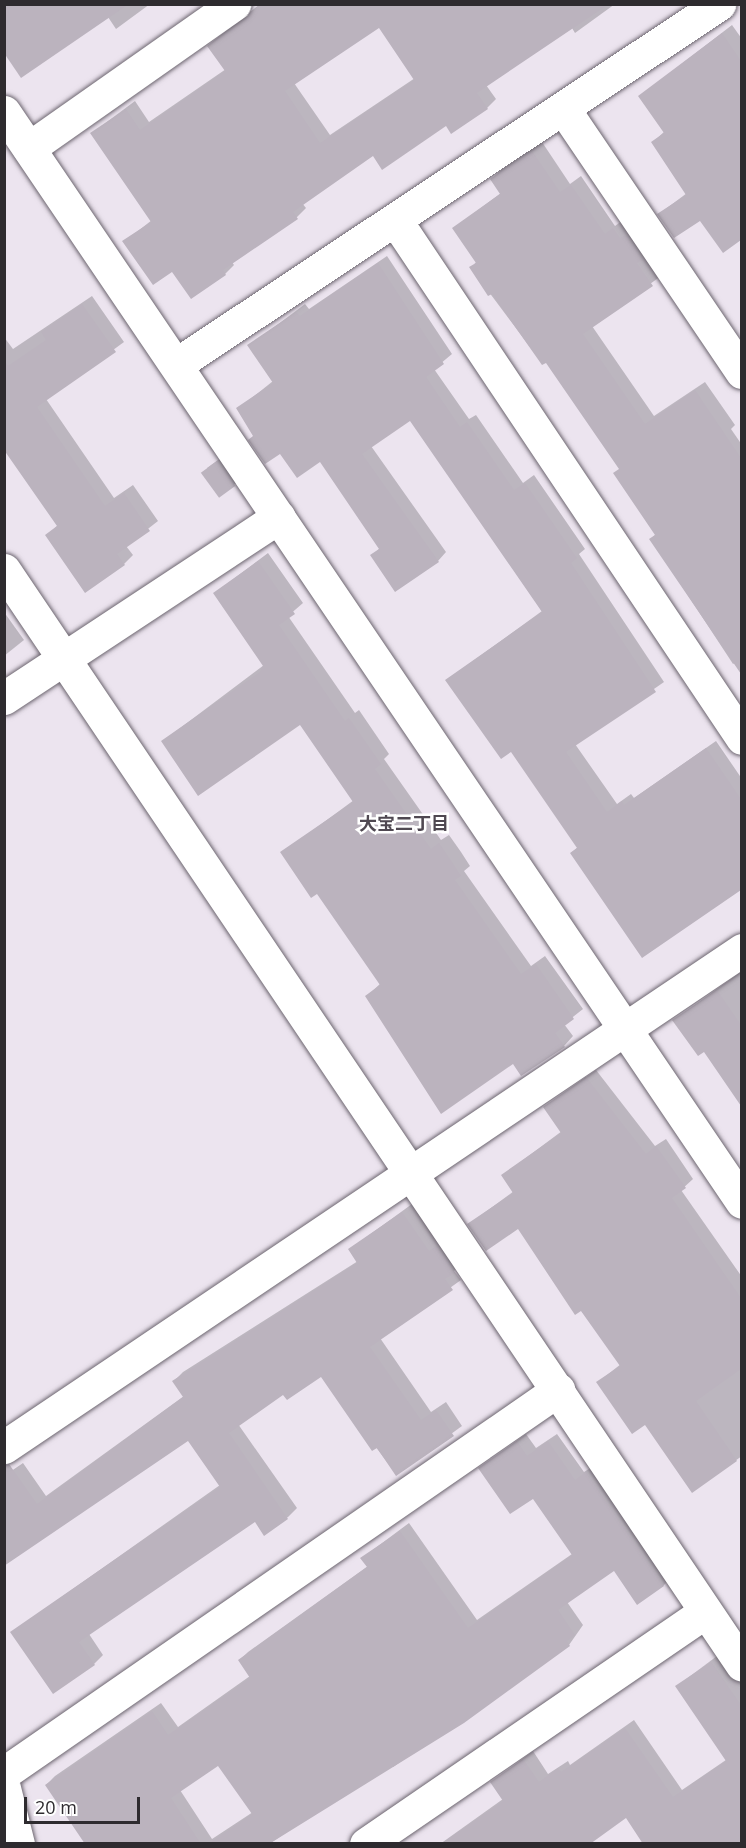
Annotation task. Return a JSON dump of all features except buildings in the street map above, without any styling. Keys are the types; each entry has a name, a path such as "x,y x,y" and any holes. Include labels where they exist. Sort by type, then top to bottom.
{"street":[{"path":"29,148 234,4"},
{"path":"177,364 396,221 719,4"},
{"path":"563,108 741,372"},
{"path":"4,112 177,364 741,1202"},
{"path":"396,221 741,738"},
{"path":"4,698 279,517"},
{"path":"4,570 413,1173 741,1665"},
{"path":"4,1447 741,950"},
{"path":"4,1773 558,1390"},
{"path":"366,1844 705,1612"},
{"path":"4,1788 18,1844"}],"district":[{"name":"大宝二丁目","path":"404,823"}]}
